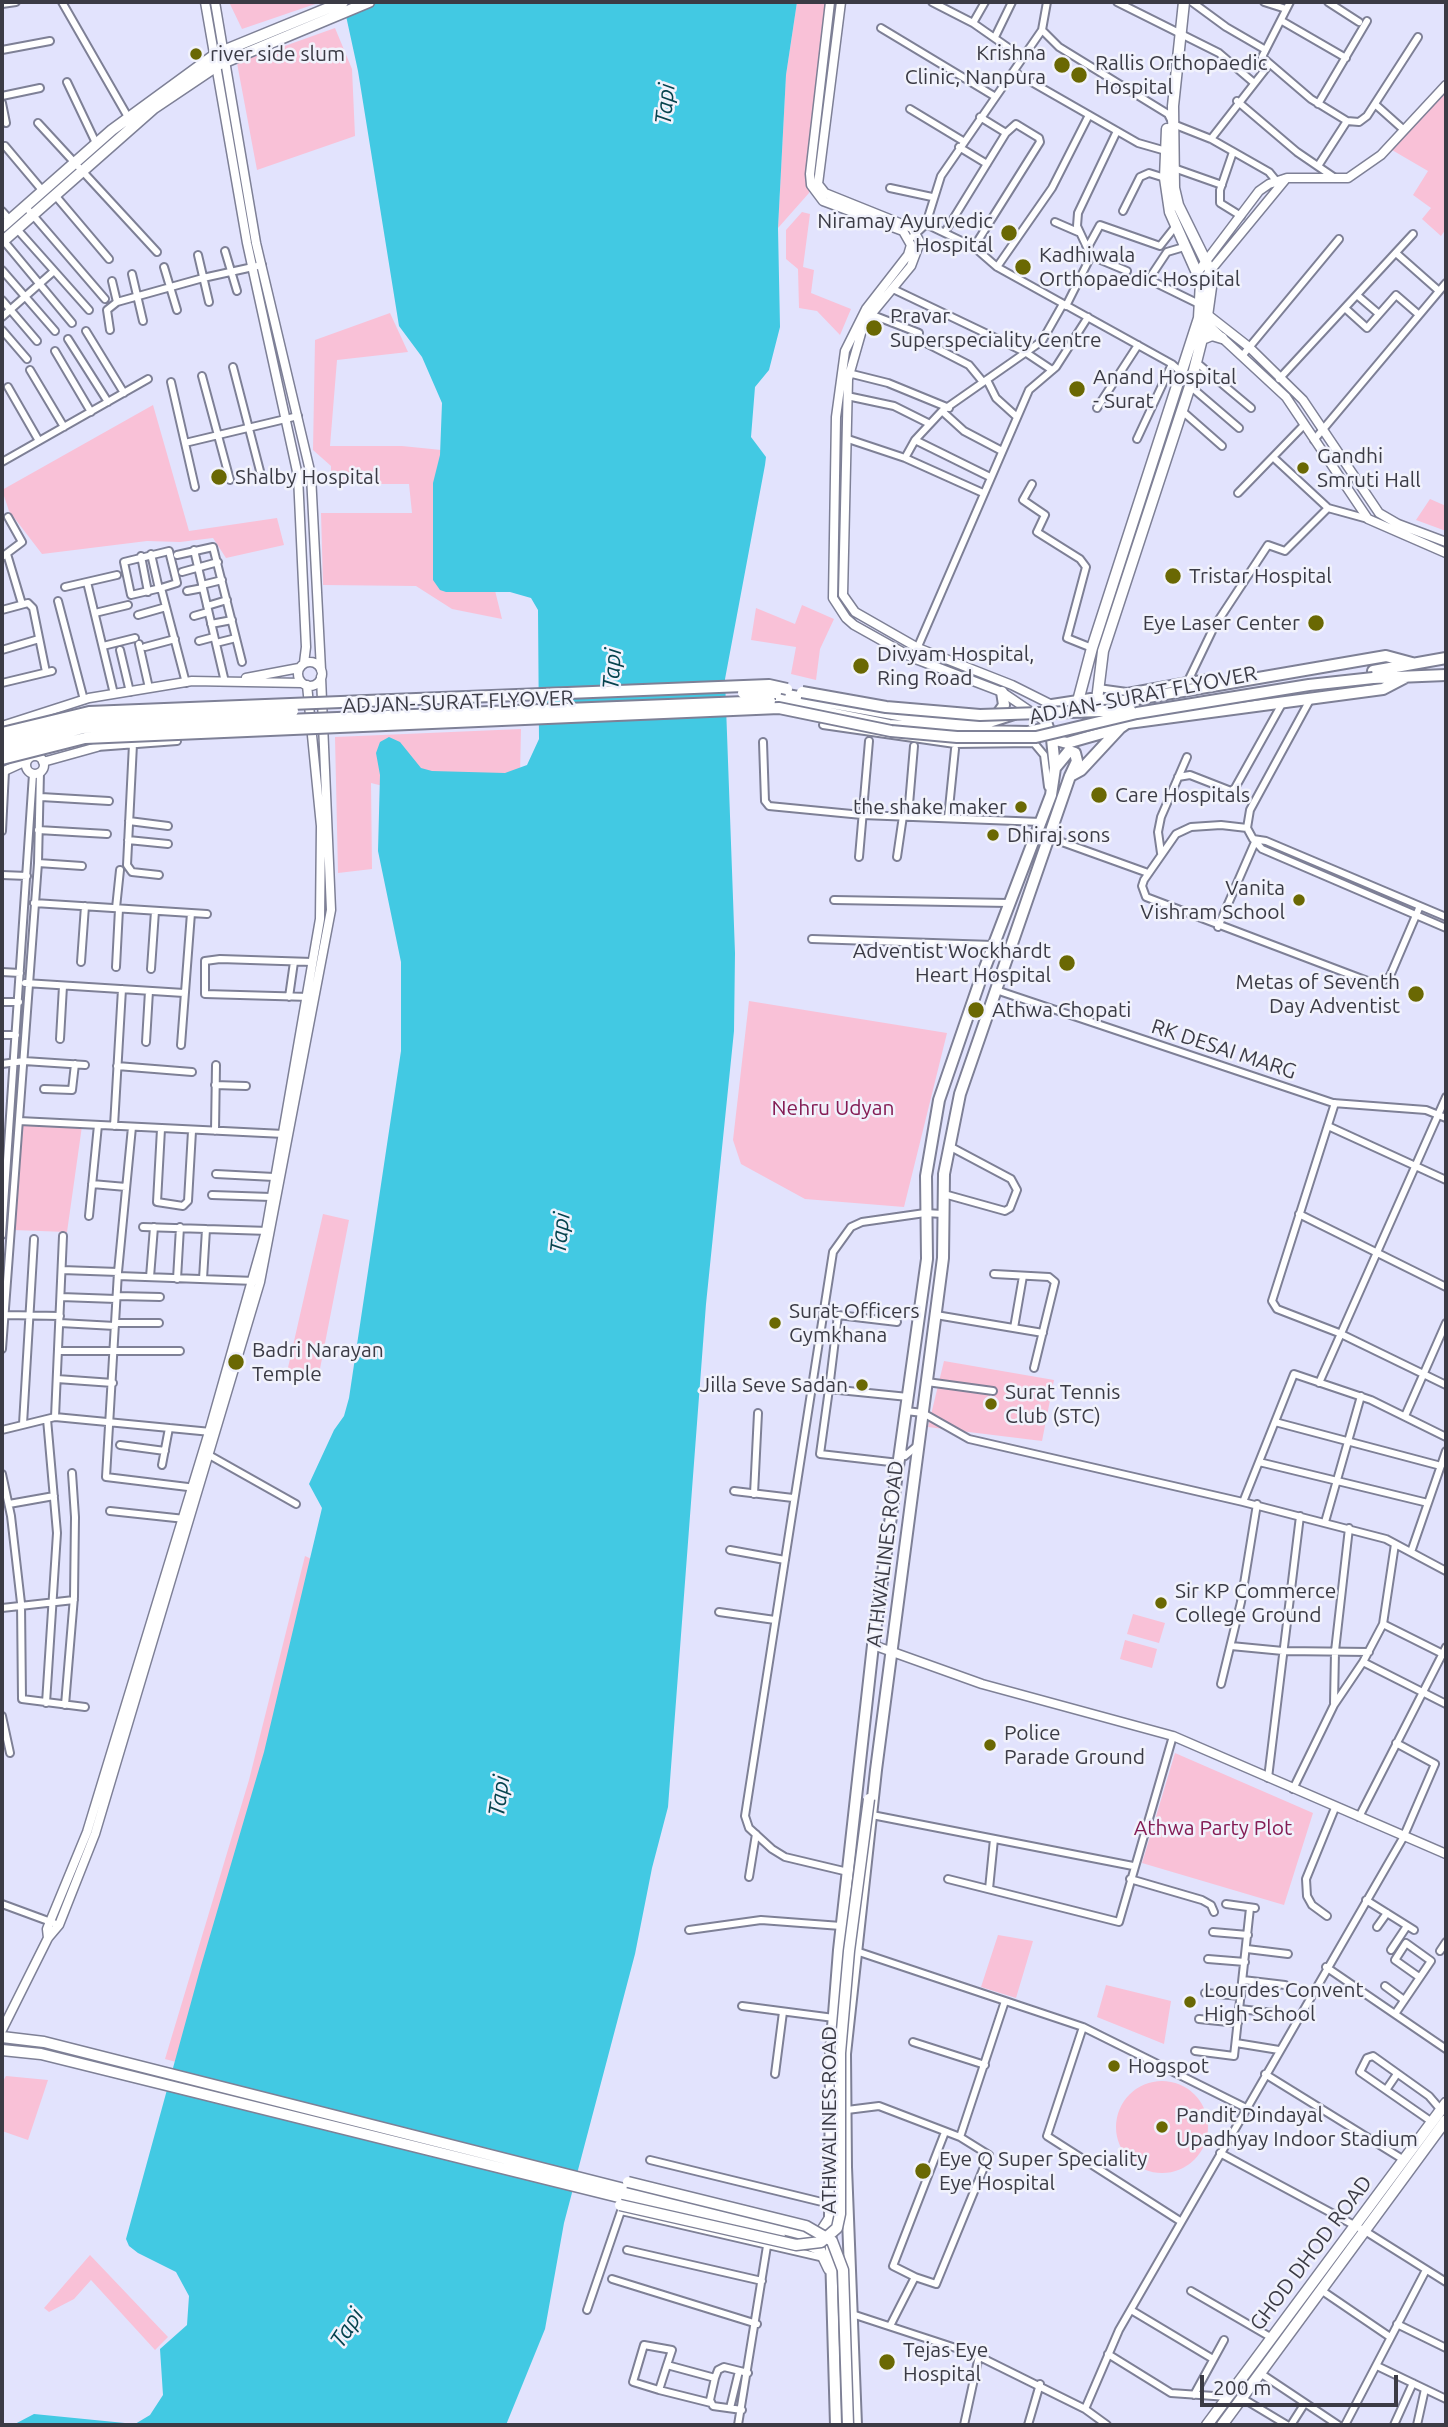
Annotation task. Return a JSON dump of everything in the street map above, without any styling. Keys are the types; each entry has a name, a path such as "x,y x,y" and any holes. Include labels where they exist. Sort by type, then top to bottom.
{"main road":[{"path":"3,241 9,225 54,194 96,143 128,117 222,57 343,2"},
{"path":"255,43 369,2"},
{"path":"1078,701 1092,648 1202,339 1208,268 1178,205 1166,150 1184,2"},
{"path":"29,210 42,190 222,57"},
{"path":"1097,694 1103,651 1181,410 1203,314 1199,278 1175,227 1165,178 1170,167 1171,115"},
{"path":"1202,339 1212,335 1222,338"},
{"path":"1125,701 1386,656 1412,663"},
{"path":"1373,675 1412,663 1446,658"},
{"path":"1373,675 1446,675"},
{"name":"ADJAN- SURAT FLYOVER","path":"2,733 89,712 769,685 886,707 981,715 1037,715 1137,709 1373,675"},
{"name":"ADJAN- SURAT FLYOVER","path":"3,767 85,738 779,708 891,731 957,737 1036,737 1137,713 1373,675"},
{"path":"1052,739 1067,743 1124,725 1383,690 1406,677"},
{"path":"986,723 994,720 1001,710 1003,692"},
{"path":"2,743 79,721 676,694 773,697 881,715 986,723 999,721 1025,709 1050,707 1097,694 1135,706 1133,719 1124,725"},
{"path":"2,751 83,728 773,697 889,725 978,732 1028,732 1046,725 1050,707"},
{"name":"ATHWALINES ROAD","path":"836,2425 832,2282 828,2258 834,2018 839,1944 873,1646 927,1259 926,1176 939,1100 993,945 1049,800 1055,768 1052,739 1046,725"},
{"name":"ATHWALINES ROAD","path":"856,2425 845,2053 876,1770 943,1258 944,1194 950,1146 960,1094 1070,776 1081,770 1124,725"},
{"path":"1055,768 1069,751 1075,753 1077,761 1070,776"},
{"path":"875,1632 894,1637"},
{"path":"601,2188 620,2205 796,2245 821,2242 837,2228 840,2214 840,2053 849,1951 869,1799 876,1770"},
{"path":"2,2037 44,2042 601,2188 811,2245 828,2258"},
{"path":"2,2050 41,2054 802,2234 821,2232 830,2218"},
{"path":"1222,2425 1321,2291 1359,2229 1442,2120"},
{"name":"GHOD DHOD ROAD","path":"1207,2425 1359,2229 1404,2160 1442,2120"},
{"path":"830,2143 846,2143"},
{"path":"601,2188 628,2182 806,2226 832,2241 843,2270 848,2425"}],"street":[{"path":"2,4 16,2"},
{"path":"62,2 128,117"},
{"path":"48,1938 50,1921 87,1832 147,1646 241,1337 269,1231 311,997 329,926 331,894 311,479 262,265 222,57 205,2"},
{"path":"215,2 252,268 299,483 306,648 298,677 305,684 322,851 320,919 312,962 311,997"},
{"path":"831,2 810,174 811,185 823,201 914,236 920,242 914,261 870,314 845,372 849,439 843,595 855,612 918,648 1012,685 1050,707"},
{"path":"841,2 818,184 825,192 912,228 914,236"},
{"path":"932,2 973,23 1023,58"},
{"path":"973,23 985,2"},
{"path":"995,37 1012,2"},
{"path":"1046,725 1003,692 913,658 846,618 832,598 836,417 854,329 908,255 914,236 926,224 932,197 941,176 961,144 1042,30 1047,2"},
{"path":"1117,2 1178,35 1220,53 1253,82"},
{"path":"1192,2 1226,27 1264,49"},
{"path":"1264,2 1286,9"},
{"path":"1290,2 1262,57 1268,66 1318,104 1348,121 1363,120 1376,105 1418,37"},
{"path":"1318,104 1346,58 1363,22 1328,2"},
{"path":"1282,21 1346,58"},
{"path":"881,29 994,96"},
{"path":"1042,30 1059,47 1269,172 1278,183"},
{"path":"2,50 50,41"},
{"path":"1211,139 1237,101 1268,66"},
{"path":"1014,72 1138,143 1166,150"},
{"path":"67,82 96,143"},
{"path":"1208,268 1259,191 1287,178 1348,178 1381,155 1446,85"},
{"path":"2,96 40,88"},
{"path":"1237,101 1335,178"},
{"path":"2,103 6,123"},
{"path":"1376,105 1404,130"},
{"path":"910,109 987,164"},
{"path":"997,267 1052,188 1089,115"},
{"path":"980,117 1006,133"},
{"path":"1318,166 1348,121"},
{"path":"38,123 157,252"},
{"path":"945,232 1006,133 1016,124 1041,140 974,247"},
{"path":"1078,232 1078,213 1116,131"},
{"path":"5,146 42,190"},
{"path":"1233,152 1220,202 1241,216"},
{"path":"1170,167 1222,186"},
{"path":"1123,211 1140,177 1149,173 1165,178"},
{"path":"1199,278 1278,183"},
{"path":"890,188 932,197"},
{"path":"54,194 109,259"},
{"path":"29,210 105,299"},
{"path":"2,211 9,225 89,310"},
{"path":"905,458 915,440 946,409 1042,341 1065,305 1091,256 1078,232 1055,222"},
{"path":"926,224 974,247 997,267 1171,365 1239,428"},
{"path":"1088,247 1100,225 1156,245 1163,244 1175,227"},
{"path":"1273,385 1413,234"},
{"path":"1242,356 1339,239"},
{"path":"3,241 72,323"},
{"path":"1163,244 1167,252"},
{"path":"1184,247 1167,252 1154,269 1151,276 1154,282 1249,347 1281,377 1303,400 1379,513 1398,524 1446,542"},
{"path":"225,250 236,291"},
{"path":"1396,253 1439,291"},
{"path":"198,256 209,302"},
{"path":"1091,256 1127,271"},
{"path":"110,330 107,310 117,302 262,265"},
{"path":"164,267 177,310"},
{"path":"2,270 55,331"},
{"path":"2,317 54,271"},
{"path":"132,274 143,321"},
{"path":"112,281 117,302"},
{"path":"1314,440 1446,283"},
{"path":"893,289 1025,352 1052,370"},
{"path":"1346,309 1367,328 1396,295 1418,314"},
{"path":"1358,296 1379,314"},
{"path":"2,300 37,341"},
{"path":"870,314 919,333"},
{"path":"1203,314 1222,338 1286,397 1368,519"},
{"path":"913,658 1029,390 1052,370 1088,317"},
{"path":"2,330 27,359"},
{"path":"86,331 124,393"},
{"path":"68,339 108,402"},
{"path":"926,343 969,365 985,381 998,400 1017,417"},
{"path":"1097,408 1138,345"},
{"path":"55,351 91,412"},
{"path":"1196,362 1251,408"},
{"path":"1137,439 1171,365"},
{"path":"233,367 260,471"},
{"path":"30,370 64,427"},
{"path":"845,372 888,383 946,409 964,430 1002,451"},
{"path":"202,376 230,480"},
{"path":"2,462 148,379"},
{"path":"171,382 195,486"},
{"path":"8,387 39,441"},
{"path":"847,397 894,406 930,424"},
{"path":"1181,410 1222,446"},
{"path":"185,443 298,416"},
{"path":"1238,493 1304,425"},
{"path":"849,439 905,458 983,493"},
{"path":"915,440 990,477"},
{"path":"1274,458 1328,508 1368,519 1446,553"},
{"path":"299,483 311,479"},
{"path":"1032,484 1023,500 1045,515 1037,532 1075,555 1086,567 1067,638 1092,648"},
{"path":"1188,681 1214,627 1268,545 1285,551 1328,508"},
{"path":"8,517 22,542 4,555 22,604"},
{"path":"177,555 212,545 242,662"},
{"path":"194,550 222,683"},
{"path":"169,551 177,583 148,592 130,594 123,565 125,560 151,554 169,551"},
{"path":"151,554 186,683"},
{"path":"141,556 148,592"},
{"path":"182,572 218,562"},
{"path":"65,587 117,575"},
{"path":"187,591 222,580"},
{"path":"87,582 114,694"},
{"path":"194,615 227,600"},
{"path":"58,601 87,699 97,747"},
{"path":"2,610 28,603 33,608 38,639 49,671 2,683"},
{"path":"95,613 128,605"},
{"path":"138,615 166,607"},
{"path":"211,624 232,620"},
{"path":"199,641 236,638"},
{"path":"2,650 38,639"},
{"path":"103,646 175,639"},
{"path":"140,643 149,688"},
{"path":"120,650 130,692"},
{"path":"2,726 87,699 149,688 186,683 305,684 317,683 321,673 316,663 222,683"},
{"path":"1097,694 1127,692 1210,678 1222,686"},
{"path":"1311,698 1251,810 1247,828 1254,840 1262,849 1446,928"},
{"path":"1178,777 1190,775 1231,791 1283,702"},
{"path":"2,1235 34,773 26,719"},
{"path":"823,725 955,744 1034,743 1047,764 1049,800"},
{"path":"3,767 97,747 177,741"},
{"path":"859,857 869,741"},
{"path":"763,742 766,806 862,815 1041,822"},
{"path":"133,744 128,840 130,870 159,875"},
{"path":"897,857 914,746"},
{"path":"948,818 955,749"},
{"path":"1161,853 1159,825 1187,757"},
{"path":"2,1349 5,1262 11,1229 20,1121 38,863 41,797 34,773 34,759"},
{"path":"3,767 34,773"},
{"path":"2,831 3,767"},
{"path":"41,797 109,801"},
{"path":"129,821 168,826"},
{"path":"1247,828 1221,825 1183,829 1161,853 1142,886 1150,901 1378,985 1383,985 1390,976 1420,906"},
{"path":"38,830 107,834"},
{"path":"1048,836 1148,873"},
{"path":"128,840 168,844"},
{"path":"1254,840 1266,841 1446,917"},
{"path":"1218,927 1254,840"},
{"path":"38,863 82,866"},
{"path":"116,967 120,870"},
{"path":"2,875 27,877"},
{"path":"834,900 1009,903"},
{"path":"34,903 207,914"},
{"path":"81,962 85,906"},
{"path":"151,969 155,911"},
{"path":"181,1045 191,913"},
{"path":"812,939 993,945"},
{"path":"311,997 205,994 205,961 220,959 312,962"},
{"path":"289,996 294,962"},
{"path":"2,972 20,973"},
{"path":"20,983 184,993"},
{"path":"60,1039 63,985"},
{"path":"114,1126 122,989"},
{"name":"RK DESAI MARG","path":"995,989 1206,1063 1335,1103 1426,1110 1446,1118"},
{"path":"146,1042 149,991"},
{"path":"2,1002 19,1002"},
{"path":"2,1035 16,1035"},
{"path":"2,1064 24,1061 85,1065"},
{"path":"44,1089 72,1090 75,1064"},
{"path":"215,1131 216,1065"},
{"path":"117,1066 192,1072"},
{"path":"215,1085 246,1086"},
{"path":"1319,1383 1446,1097"},
{"path":"1335,1103 1272,1301 1277,1309 1339,1333 1446,1385"},
{"path":"10,1121 286,1134"},
{"path":"89,1216 97,1125"},
{"path":"1328,1126 1446,1180"},
{"path":"132,1127 118,1274 106,1477 195,1488"},
{"path":"160,1129 157,1202 186,1206 191,1130"},
{"path":"269,1231 274,1177 286,1134"},
{"path":"944,1194 1005,1211 1010,1208 1017,1189 1011,1179 950,1146"},
{"path":"216,1174 274,1177"},
{"path":"92,1184 126,1187"},
{"path":"212,1195 271,1197"},
{"path":"848,1872 785,1857 756,1835 745,1816 833,1252 851,1227 862,1222 925,1213 943,1214"},
{"path":"1299,1214 1446,1287"},
{"path":"143,1227 269,1231"},
{"path":"150,1277 153,1227"},
{"path":"177,1279 180,1227"},
{"path":"2,1228 11,1229"},
{"path":"203,1279 206,1229"},
{"path":"55,1417 64,1236"},
{"path":"23,1424 34,1238"},
{"path":"62,1270 177,1279 256,1281"},
{"path":"995,1274 1049,1277 1055,1282 1034,1368"},
{"path":"1014,1328 1023,1276"},
{"path":"61,1297 160,1297"},
{"path":"5,1315 115,1325 159,1322"},
{"path":"897,1322 838,1315 820,1454 899,1463"},
{"path":"936,1315 1043,1333"},
{"path":"1405,1416 1446,1324"},
{"path":"58,1351 180,1351"},
{"path":"1243,1502 1294,1374 1360,1396 1446,1437"},
{"path":"57,1379 113,1383"},
{"path":"927,1382 993,1391"},
{"path":"811,1385 908,1397"},
{"path":"1325,1522 1360,1396"},
{"path":"906,1411 923,1413 969,1439 1257,1504 1349,1528 1395,1544 1446,1571"},
{"path":"754,1493 758,1413"},
{"path":"2,1430 55,1417 212,1432"},
{"path":"47,1419 57,1533 47,1703"},
{"path":"1275,1422 1441,1466"},
{"path":"162,1465 169,1428"},
{"path":"195,1488 209,1455 212,1432"},
{"path":"901,1447 905,1456 919,1444"},
{"path":"120,1445 165,1451"},
{"path":"1411,1552 1446,1451"},
{"path":"209,1455 296,1504"},
{"path":"1259,1462 1428,1503"},
{"path":"65,1705 74,1600 75,1523 72,1473"},
{"path":"2,1474 9,1504 21,1604 22,1699 85,1707"},
{"path":"734,1491 793,1498"},
{"path":"9,1504 54,1496"},
{"path":"1221,1684 1241,1602 1257,1504"},
{"path":"110,1511 186,1519"},
{"path":"1268,1778 1300,1516"},
{"path":"2,1528 12,1526"},
{"path":"1334,1705 1335,1651 1349,1528"},
{"path":"1293,1789 1334,1705 1363,1662 1383,1625 1395,1544"},
{"path":"730,1550 785,1560"},
{"path":"2,1608 74,1600"},
{"path":"719,1612 775,1620"},
{"path":"1383,1625 1444,1655"},
{"path":"2,2030 48,1938 59,1924 95,1834 147,1646"},
{"path":"873,1646 892,1650 982,1685 1173,1736 1403,1838 1445,1851"},
{"path":"1231,1646 1283,1651 1368,1652"},
{"path":"1359,1817 1446,1647"},
{"path":"1363,1662 1446,1704"},
{"path":"2,1716 10,1753"},
{"path":"948,1879 1117,1922 1121,1917 1133,1867 1173,1736"},
{"path":"1085,2409 1108,2354 1180,2221 1403,1838 1435,1764 1396,1743"},
{"path":"1327,1916 1312,1905 1307,1896 1306,1879 1335,1808"},
{"path":"872,1815 1133,1867"},
{"path":"749,1877 756,1835"},
{"path":"989,1889 994,1839"},
{"path":"1130,1879 1202,1900 1211,1905 1213,1912"},
{"path":"1366,1900 1414,1930"},
{"path":"1195,2051 1234,2056 1253,1908 1226,1903"},
{"path":"2,1904 59,1924"},
{"path":"1377,1927 1387,1913"},
{"path":"689,1930 752,1920 841,1926"},
{"path":"1391,1950 1407,1926"},
{"path":"1213,1932 1248,1935"},
{"path":"1440,1951 1446,1942"},
{"path":"1395,2014 1431,1959 1406,1943 1395,1960 1419,1977"},
{"path":"839,1944 1083,2028 1246,2108"},
{"path":"1247,1949 1288,1954"},
{"path":"1209,1959 1245,1962"},
{"path":"1326,1967 1446,2049"},
{"path":"1243,1980 1285,1985"},
{"path":"1385,1986 1404,2000"},
{"path":"1205,1993 1241,1996"},
{"path":"960,2137 1005,2001"},
{"path":"742,2006 834,2018"},
{"path":"1240,2008 1282,2014"},
{"path":"775,2074 783,2012"},
{"path":"1199,2019 1238,2024"},
{"path":"1083,2028 1047,2136 1180,2221"},
{"path":"913,2042 985,2065"},
{"path":"1236,2043 1279,2050"},
{"path":"1373,2056 1429,2096 1442,2120 1386,2090 1360,2072 1367,2058 1373,2056"},
{"path":"1265,2074 1404,2160"},
{"path":"1386,2090 1398,2074"},
{"path":"847,2110 879,2106 960,2137 989,2155 936,2284 893,2266 945,2132"},
{"path":"1220,2153 1359,2229 1446,2282"},
{"path":"650,2160 830,2204"},
{"path":"587,2309 621,2211 828,2258"},
{"path":"738,2425 757,2324 767,2246"},
{"path":"627,2250 762,2281"},
{"path":"1345,2425 1426,2270"},
{"path":"890,2326 915,2277"},
{"path":"612,2279 757,2324"},
{"path":"1191,2291 1272,2338"},
{"path":"1321,2291 1390,2337"},
{"path":"1131,2310 1213,2359"},
{"path":"833,2314 851,2313 979,2356 1040,2384 1085,2409 1107,2425"},
{"path":"1397,2324 1446,2348"},
{"path":"1194,2395 1224,2340"},
{"path":"659,2390 672,2350 648,2345 642,2348 633,2382 659,2390 742,2410"},
{"path":"1108,2354 1165,2390 1228,2397"},
{"path":"964,2425 979,2356"},
{"path":"667,2365 715,2378"},
{"path":"1377,2366 1446,2399"},
{"path":"711,2403 715,2378 720,2368 748,2373"},
{"path":"730,2408 739,2371"},
{"path":"1260,2373 1334,2424"},
{"path":"1394,2425 1413,2383"},
{"path":"1028,2425 1040,2384"},
{"path":"1418,2425 1425,2389"},
{"path":"1242,2398 1289,2425 1305,2403"}],"green space":[{"path":"229,2 321,2 242,29"},
{"path":"797,2 828,2 809,193 778,228 786,75"},
{"path":"335,28 352,69 355,136 257,170 237,63"},
{"path":"1446,91 1446,229 1441,236 1422,219 1431,208 1413,195 1428,171 1392,150"},
{"path":"802,212 810,214 803,267 814,270 811,293 851,309 840,335 817,311 799,308 798,269 786,259 786,230"},
{"path":"390,313 408,352 337,360 330,446 402,446 461,452 502,619 452,609 416,586 323,585 321,513 412,513 409,484 331,484 331,466 313,450 315,340"},
{"path":"153,405 189,531 277,518 284,545 226,558 213,538 180,542 147,541 42,554 9,511 2,490"},
{"path":"1430,499 1446,506 1446,531 1416,520"},
{"path":"802,605 834,619 820,649 816,680 791,674 796,647 751,640 756,608 795,624"},
{"path":"521,729 519,820 371,783 372,869 338,873 335,737"},
{"name":"Nehru Udyan","path":"749,1001 947,1033 904,1207 805,1199 741,1164 733,1140"},
{"path":"22,1123 82,1126 67,1232 13,1230"},
{"path":"323,1214 349,1220 318,1379 287,1372"},
{"name":"Surat Tennis Club (STC)","path":"944,1361 1054,1380 1042,1441 928,1427"},
{"path":"305,1556 320,1563 180,2063 165,2059 249,1780"},
{"path":"1133,1614 1165,1623 1159,1643 1127,1634"},
{"path":"1125,1640 1157,1649 1152,1668 1120,1659"},
{"name":"Athwa Party Plot","path":"1175,1753 1313,1813 1284,1905 1142,1863"},
{"path":"998,1935 1033,1941 1016,1998 981,1987"},
{"path":"1106,1985 1171,2001 1164,2044 1097,2017"},
{"path":"6,2076 48,2080 28,2140 2,2131 2,2083"},
{"name":"Pandit Dindayal Upadhyay Indoor Stadium","path":"1153,2081 1171,2081 1188,2088 1201,2101 1208,2118 1208,2136 1201,2153 1188,2166 1171,2173 1153,2173 1136,2166 1123,2153 1116,2136 1116,2118 1123,2101 1136,2088"},
{"path":"90,2255 168,2337 155,2350 91,2280 74,2299 49,2312 44,2308"}],"water":[{"name":"Tapi","path":"343,2 797,2 786,75 778,228 780,327 769,370 755,387 751,437 766,457 725,679 735,953 734,1031 706,1304 668,1807 652,1868 635,1954 564,2223 545,2329 506,2425 13,2425 34,2414 135,2424 150,2415 163,2395 160,2349 187,2325 189,2296 176,2272 138,2253 129,2246 126,2239 201,1966 264,1752 322,1508 309,1484 334,1430 344,1416 349,1398 401,1051 401,962 378,851 380,775 376,753 380,742 389,737 400,742 421,768 432,771 505,773 527,765 539,739 538,610 531,598 510,592 446,592 440,590 433,580 433,483 440,455 442,403 422,357 399,326 358,71"}],"place":[{"name":"river side slum","path":"196,54"},
{"name":"Krishna Clinic, Nanpura","path":"1062,65"},
{"name":"Rallis Orthopaedic Hospital","path":"1079,75"},
{"name":"Niramay Ayurvedic Hospital","path":"1009,233"},
{"name":"Kadhiwala Orthopaedic Hospital","path":"1023,267"},
{"name":"Pravar Superspeciality Centre","path":"874,328"},
{"name":"Anand Hospital - Surat","path":"1077,389"},
{"name":"Gandhi Smruti Hall","path":"1303,468"},
{"name":"Shalby Hospital","path":"219,477"},
{"name":"Tristar Hospital","path":"1173,576"},
{"name":"Eye Laser Center","path":"1316,623"},
{"name":"Divyam Hospital, Ring Road","path":"861,666"},
{"name":"Care Hospitals","path":"1099,795"},
{"name":"the shake maker","path":"1021,807"},
{"name":"Dhiraj sons","path":"993,835"},
{"name":"Vanita Vishram School","path":"1299,900"},
{"name":"Adventist Wockhardt Heart Hospital","path":"1067,963"},
{"name":"Metas of Seventh Day Adventist","path":"1416,994"},
{"name":"Athwa Chopati","path":"976,1010"},
{"name":"Surat Officers Gymkhana","path":"775,1323"},
{"name":"Badri Narayan Temple","path":"236,1362"},
{"name":"Jilla Seve Sadan","path":"862,1385"},
{"name":"Surat Tennis Club (STC)","path":"991,1404"},
{"name":"Sir KP Commerce College Ground","path":"1161,1603"},
{"name":"Police Parade Ground","path":"990,1745"},
{"name":"Lourdes Convent High School","path":"1190,2002"},
{"name":"Hogspot","path":"1114,2066"},
{"name":"Pandit Dindayal Upadhyay Indoor Stadium","path":"1162,2127"},
{"name":"Eye Q Super Speciality Eye Hospital","path":"923,2171"},
{"name":"Tejas Eye Hospital","path":"887,2362"}]}
